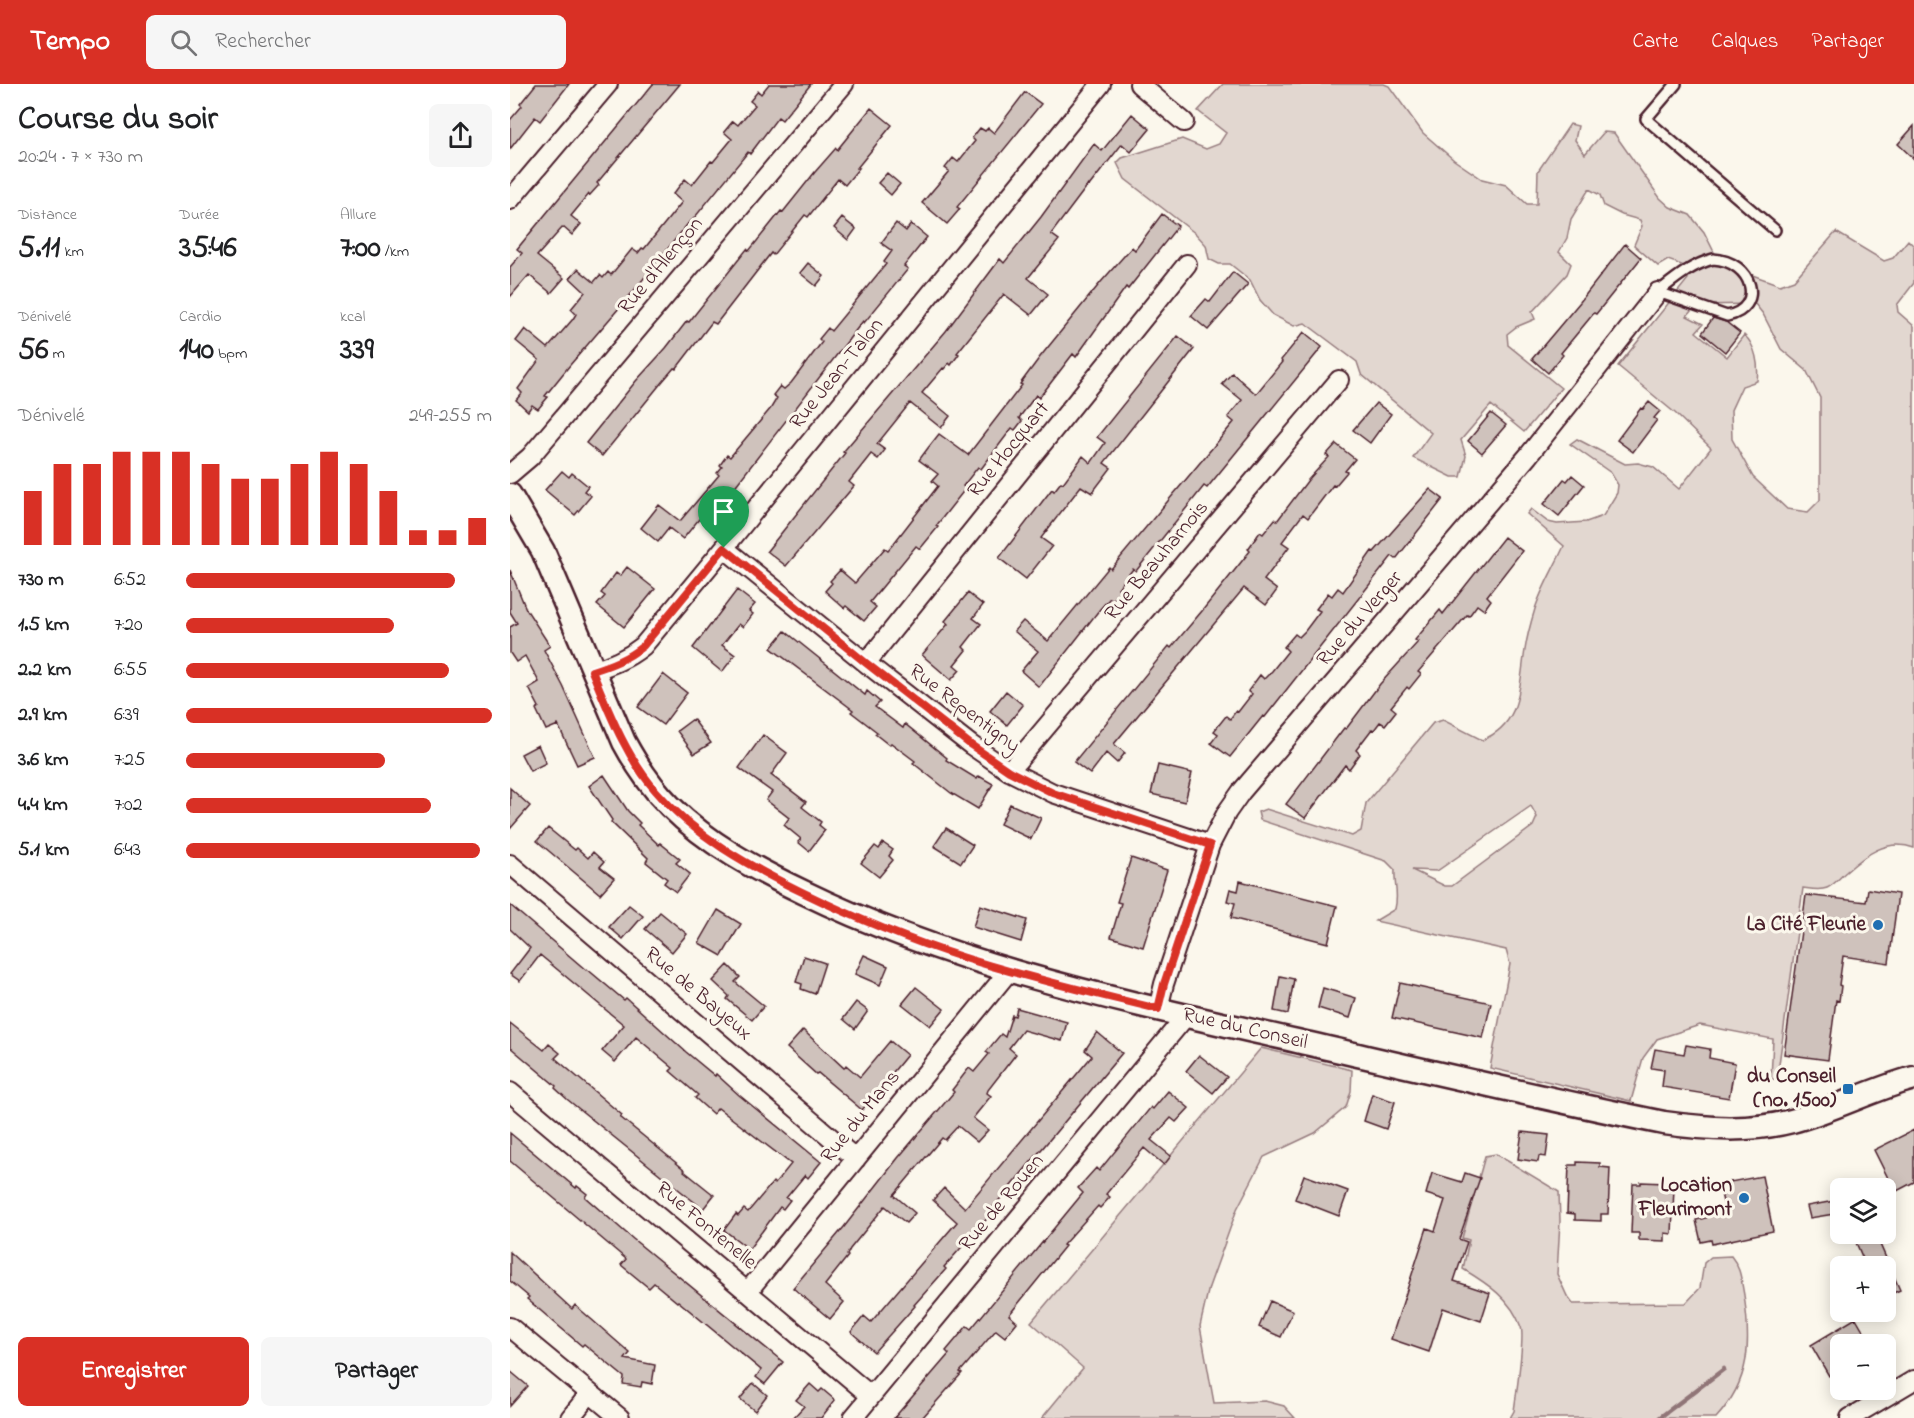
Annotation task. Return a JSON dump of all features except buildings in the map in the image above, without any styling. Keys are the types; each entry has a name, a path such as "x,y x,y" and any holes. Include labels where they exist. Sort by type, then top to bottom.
{"street":[{"path":"510,200 608,84"},
{"name":"Rue d'Alençon","path":"510,474 530,457 844,84"},
{"name":"Rue Jean-Talon","path":"592,671 616,663 643,646 1101,84"},
{"path":"1139,84 1184,122"},
{"name":"Rue Hocquart","path":"866,663 1187,264"},
{"name":"Rue du Verger","path":"1158,1009 1164,984 1210,845 1227,812 1241,792 1528,456 1658,292"},
{"name":"Rue Beauharnois","path":"1009,771 1339,380"},
{"name":"Rue du Conseil","path":"510,495 543,551 592,671 637,767 670,807 712,841 768,875 854,916 930,946 1009,971 1158,1009 1588,1108 1696,1128 1763,1127 1792,1121 1914,1078"},
{"name":"Rue Repentigny","path":"724,548 866,663 971,745 1009,771 1053,793 1210,845"},
{"name":"Rue de Bayeux","path":"510,864 856,1159"},
{"name":"Rue du Mans","path":"748,1291 1009,971"},
{"name":"Rue de Rouen","path":"853,1418 1186,1016"},
{"name":"Rue Fontenelle","path":"510,1092 871,1396"},
{"path":"510,1327 620,1418"},
{"path":"1850,1418 1914,1380"},
{"path":"570,1418 590,1393"}],"lane":[{"path":"1676,84 1646,119 1775,231"},
{"path":"1713,259 1725,260 1737,266 1746,274 1749,284 1749,297 1745,307 1737,314 1727,316 1658,292 1685,271 1699,263 1713,259"}],"shaded area":[{"path":"1223,84 1384,84 1389,86 1423,133 1454,160 1482,179 1506,185 1527,204 1537,204 1538,171 1570,124 1578,126 1575,140 1585,154 1604,132 1614,133 1660,198 1670,207 1690,215 1704,232 1716,256 1733,268 1780,285 1794,280 1836,232 1884,261 1893,258 1908,240 1914,246 1914,283 1897,305 1898,312 1914,326 1914,848 1895,845 1877,850 1827,888 1818,890 1803,888 1777,1079 1771,1079 1773,1039 1700,1025 1657,1039 1643,1058 1631,1101 1490,1068 1510,964 1506,950 1375,921 1395,909 1396,904 1395,870 1386,861 1260,820 1258,812 1266,809 1352,836 1361,831 1366,803 1433,723 1443,720 1482,740 1505,724 1516,702 1535,609 1564,546 1527,514 1531,509 1548,522 1557,524 1586,522 1603,516 1617,493 1618,485 1611,473 1570,444 1577,439 1625,464 1638,463 1653,467 1679,489 1711,448 1675,413 1618,366 1688,279 1682,265 1668,260 1658,266 1634,245 1642,226 1640,220 1622,215 1604,206 1600,195 1589,189 1571,219 1567,238 1559,252 1571,264 1567,274 1532,312 1535,319 1516,327 1507,334 1508,345 1561,388 1524,432 1491,405 1461,440 1466,456 1461,477 1452,477 1413,458 1431,433 1361,374 1357,362 1305,323 1294,326 1273,315 1260,300 1250,280 1230,264 1219,264 1209,259 1206,245 1196,234 1125,179 1117,163 1122,158 1182,139 1206,149 1219,144 1226,133 1198,111","holes":["1755,304 1763,314 1781,349 1806,370 1820,398 1820,500 1808,512 1787,509 1753,477 1732,439 1731,410 1742,386 1757,381 1757,362 1748,339 1744,335 1727,357 1696,332 1703,324 1687,316 1696,305","1531,806 1537,817 1533,826 1452,886 1445,886 1412,870 1437,871"]},
{"path":"1261,1048 1352,1070 1351,1091 1346,1107 1315,1133 1264,1157 1237,1209 1209,1287 1200,1326 1214,1403 1265,1401 1284,1406 1295,1418 1042,1418 1083,1368 1031,1322"},
{"path":"1496,1154 1559,1192 1557,1274 1573,1304 1686,1303 1700,1288 1704,1263 1711,1257 1731,1256 1737,1265 1741,1279 1746,1313 1748,1329 1746,1360 1736,1390 1716,1418 1510,1418 1514,1411 1520,1368 1521,1327 1511,1308 1498,1293 1463,1269 1469,1240 1462,1238 1485,1156"}],"waterway":[{"path":"1659,1418 1724,1369"}],"place":[{"name":"La Cité Fleurie","path":"1878,925"},
{"name":"du Conseil (no. 1500)","path":"1848,1089"},
{"name":"Location Fleurimont","path":"1744,1198"}],"route":[{"path":"724,548 866,663 971,745 1009,771 1053,793 1210,845 1164,984 1158,1009 964,958 854,916 739,859 689,824 670,807 637,767 592,671 616,663 643,646 724,548"}]}
